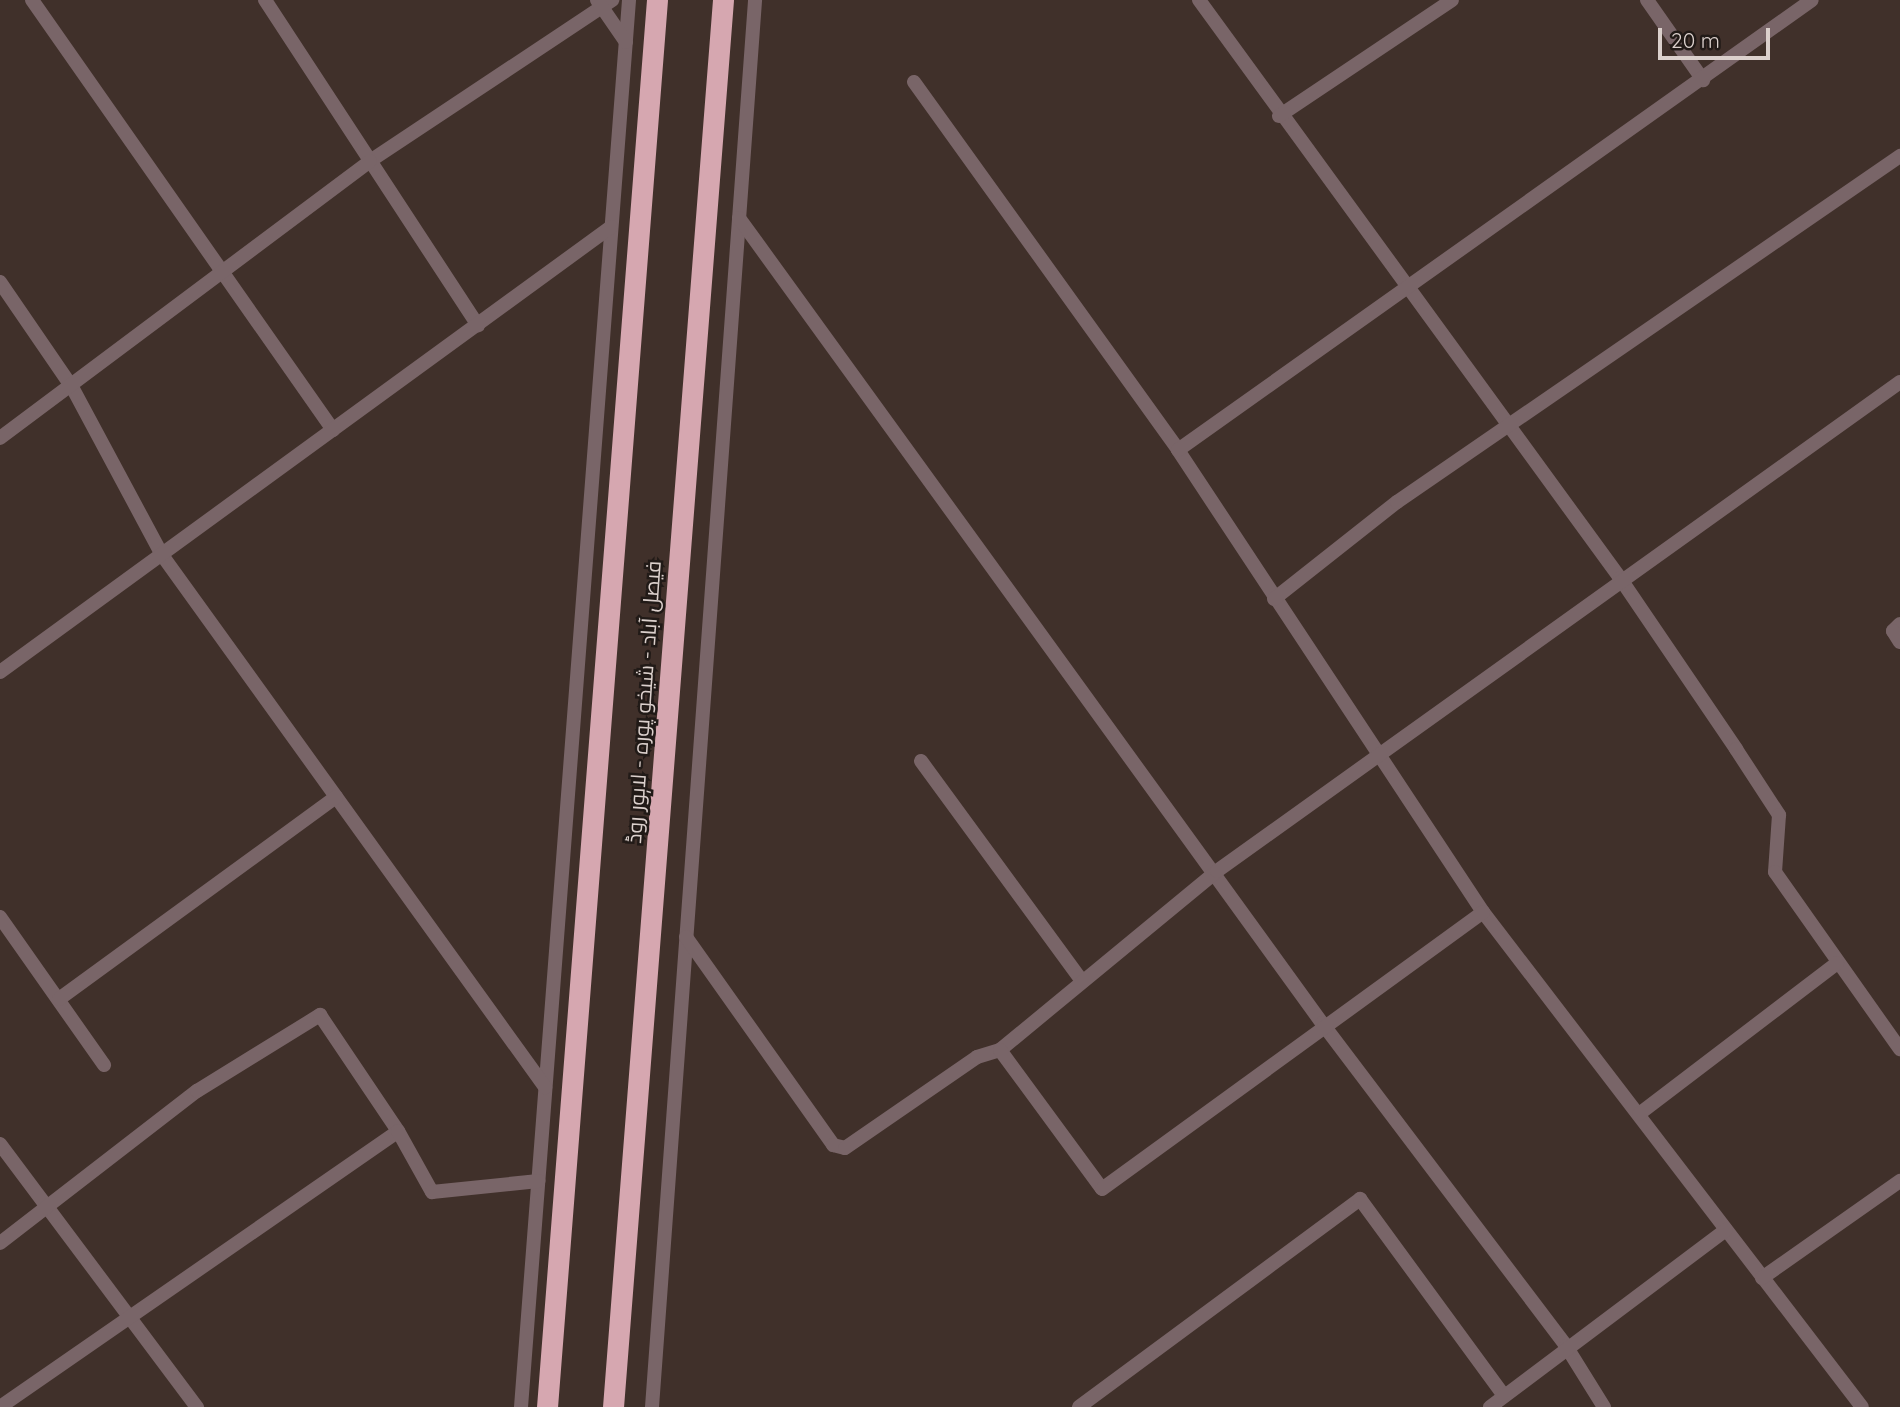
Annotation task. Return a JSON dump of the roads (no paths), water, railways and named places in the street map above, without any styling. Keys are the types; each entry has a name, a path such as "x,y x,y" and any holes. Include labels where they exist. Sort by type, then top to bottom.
{"highway":[{"name":"فیصل آباد - شیخو پورہ - لاہور روڈ","path":"547,1407 657,0"},
{"name":"فیصل آباد - شیخو پورہ - لاہور روڈ","path":"613,1407 723,0"}],"street":[{"path":"32,0 223,268 333,430"},
{"path":"265,0 478,325"},
{"path":"521,1407 629,0"},
{"path":"652,1407 755,0"},
{"path":"1199,0 1279,116 1620,578 1779,815 1775,872 1900,1049"},
{"path":"1279,116 1452,0"},
{"path":"1647,0 1703,80"},
{"path":"1178,450 1703,80 1812,0"},
{"path":"0,439 72,387 223,268 370,161 604,2 626,42"},
{"path":"914,82 1178,450 1483,912 1862,1407"},
{"path":"1274,599 1397,502 1511,430 1900,156"},
{"path":"739,218 1217,871 1322,1023 1566,1346 1604,1407"},
{"path":"0,672 611,227"},
{"path":"0,282 72,387 162,555 545,1087"},
{"path":"686,937 833,1145 845,1148 977,1057 1000,1050 1080,978 1217,871 1380,756 1620,578 1900,382"},
{"path":"1900,624 1893,632 1900,642"},
{"path":"921,761 1080,978"},
{"path":"59,999 335,797"},
{"path":"1000,1050 1102,1189 1322,1023 1483,912"},
{"path":"0,917 104,1065"},
{"path":"1639,1114 1837,963"},
{"path":"0,1243 197,1091 320,1015 398,1131 432,1192 538,1181"},
{"path":"0,1407 398,1131"},
{"path":"0,1144 45,1208 197,1407"},
{"path":"1762,1278 1900,1181"},
{"path":"1079,1407 1360,1199 1504,1396"},
{"path":"1490,1407 1566,1346 1726,1230"}]}
